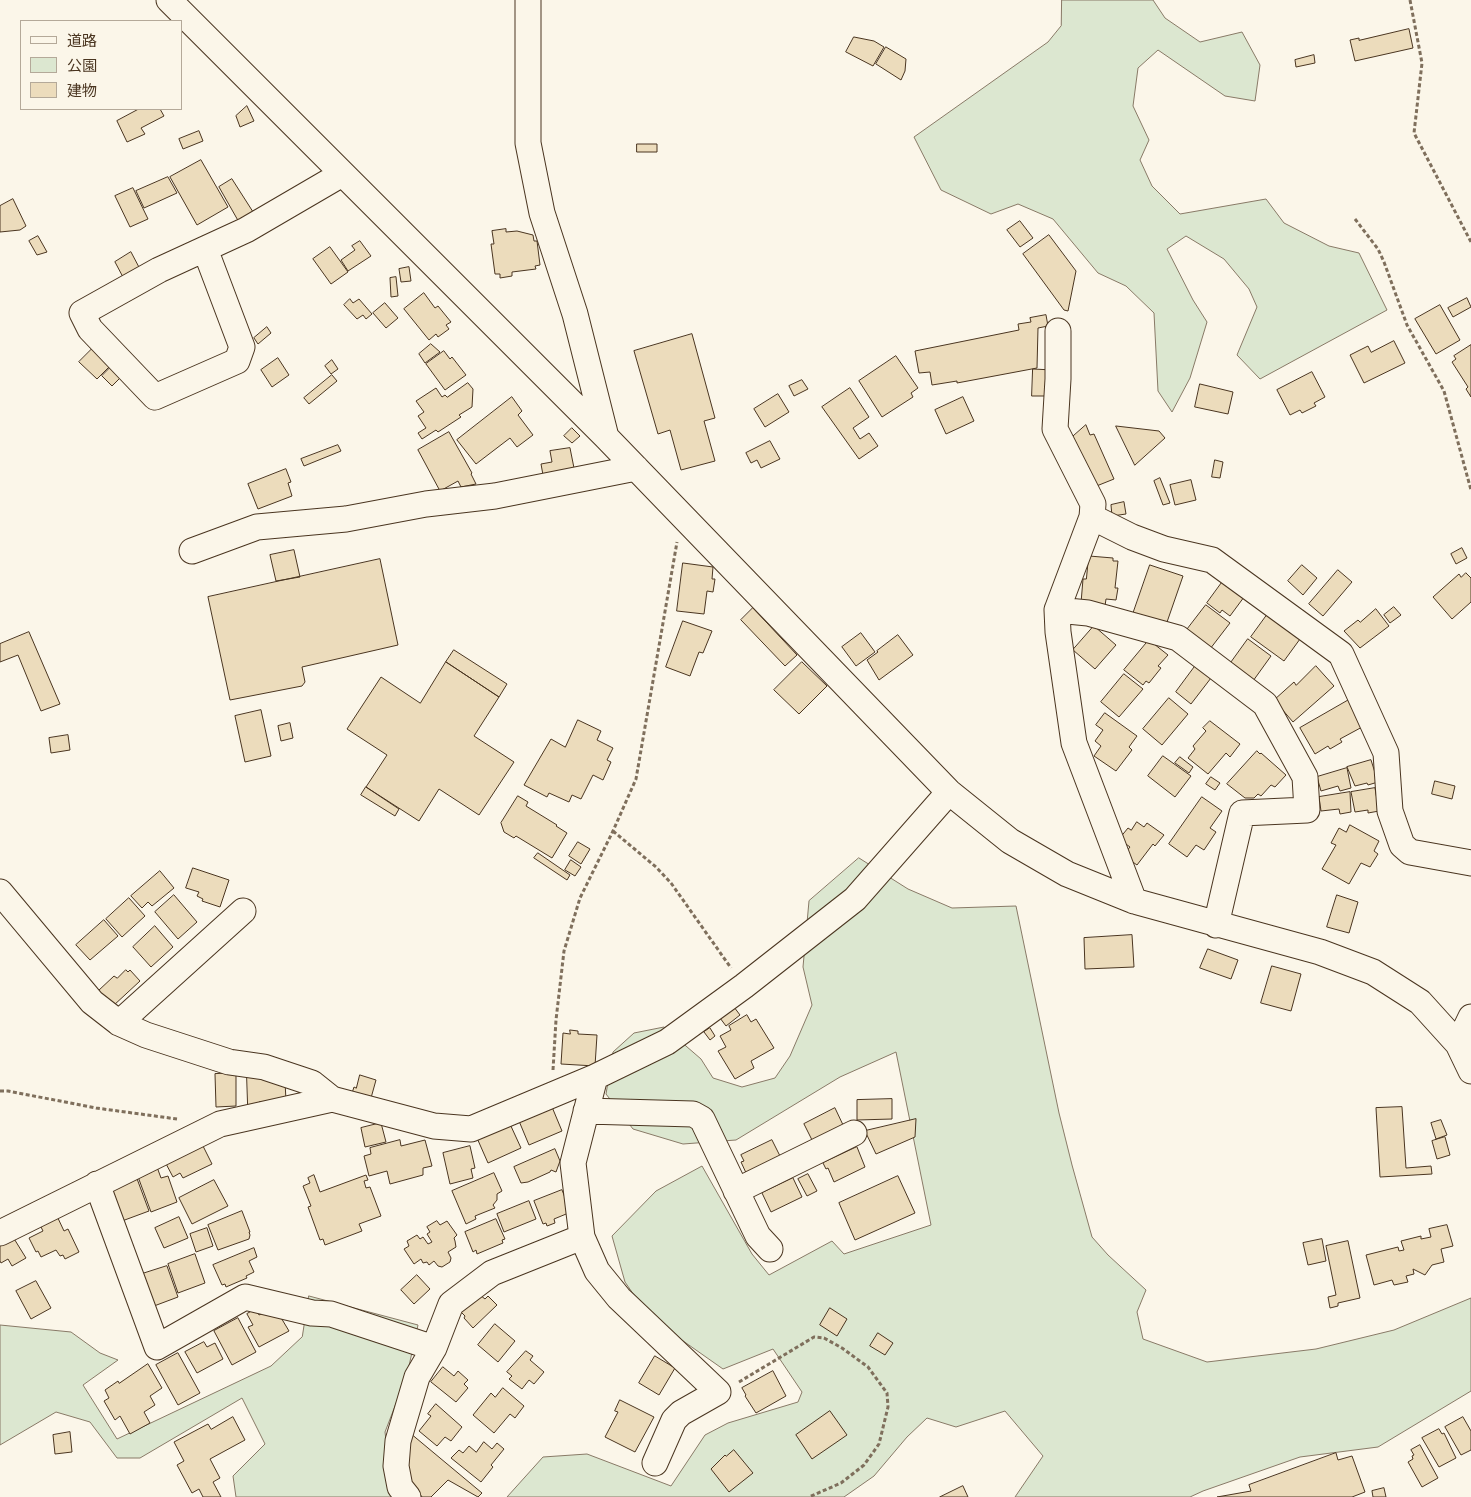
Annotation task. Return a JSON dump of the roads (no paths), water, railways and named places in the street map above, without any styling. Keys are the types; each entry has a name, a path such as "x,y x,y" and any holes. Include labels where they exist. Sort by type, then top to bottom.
{"street":[{"path":"169,0 606,437 949,792 1010,842 1067,874 1134,901 1320,952 1373,972 1420,1002 1458,1044 1471,1071"},
{"path":"528,0 528,143 542,212 575,314 606,437"},
{"path":"205,249 242,347 237,362 155,397 90,329 82,313 159,270 246,230 342,174"},
{"path":"1058,330 1056,429 1093,504 1092,517 1057,610 1058,632 1074,743 1134,901"},
{"path":"192,551 256,526 346,519 426,504 495,496 636,468"},
{"path":"1092,517 1132,537 1164,549 1212,560 1341,654 1386,753 1390,811 1402,845 1410,852 1471,863"},
{"path":"1057,610 1088,613 1178,638 1265,704 1305,777 1307,810 1242,813 1216,925"},
{"path":"0,892 92,1002 119,1023 146,1035 229,1062 264,1067 312,1083 332,1099 434,1126 470,1129 595,1077 667,1042 744,986 855,899 949,792"},
{"path":"119,1023 243,911"},
{"path":"1458,1044 1471,1017"},
{"path":"595,1077 573,1163 582,1237 597,1271 619,1298 718,1392 674,1420 655,1463"},
{"path":"0,1233 220,1124 332,1099"},
{"path":"586,1111 693,1114 702,1119 758,1236 770,1249"},
{"path":"736,1191 854,1133"},
{"path":"97,1184 157,1347 245,1297 312,1313 331,1314 434,1348"},
{"path":"408,1497 400,1487 396,1466 398,1441 417,1377 434,1348 451,1304 492,1273 582,1237"}]}
